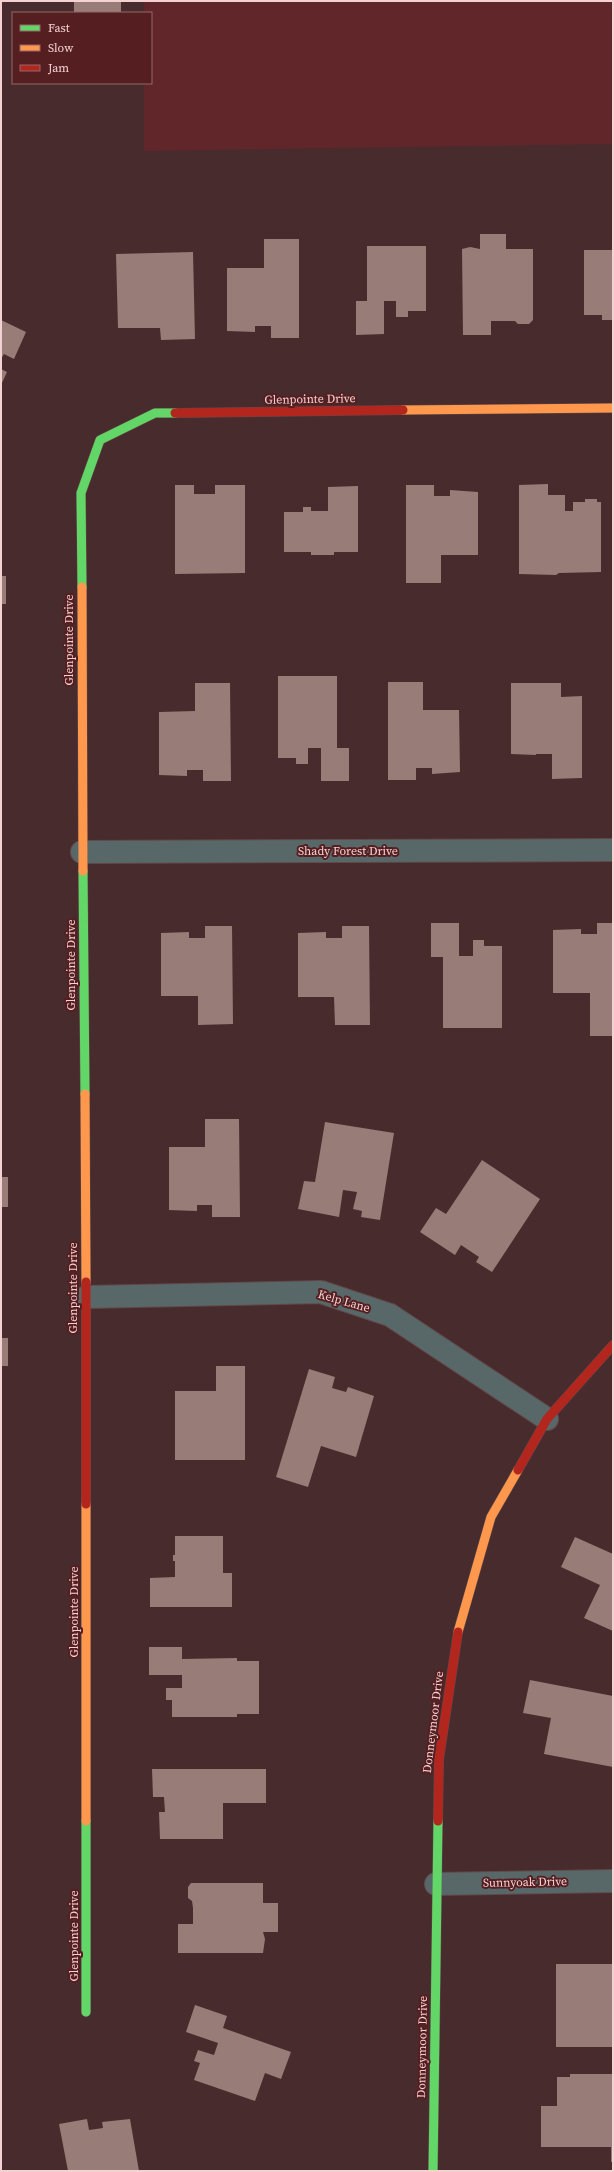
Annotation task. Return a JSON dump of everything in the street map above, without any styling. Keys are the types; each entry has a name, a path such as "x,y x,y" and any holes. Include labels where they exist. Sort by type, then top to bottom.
{"street":[{"name":"Glenpointe Drive","path":"86,2012 86,1297 82,852 81,493 100,440 155,413 613,408"},
{"name":"Shady Forest Drive","path":"82,852 613,850"},
{"name":"Kelp Lane","path":"86,1297 321,1292 390,1315 546,1419"},
{"name":"Donneymoor Drive","path":"433,2171 438,1760 458,1630 491,1517 546,1419 613,1346"},
{"name":"Sunnyoak Drive","path":"436,1884 613,1881"}],"shaded area":[{"path":"144,1 613,1 613,144 144,151 144,84 152,84 152,12 144,12"}],"building":[{"path":"74,1 121,1 121,12 74,12"},
{"path":"480,234 506,234 506,249 533,249 533,320 529,324 518,324 515,321 491,321 491,335 463,335 462,249 470,247 480,249"},
{"path":"264,239 299,239 299,338 271,338 271,326 255,326 255,332 227,331 227,268 264,268"},
{"path":"367,246 426,246 426,311 408,311 408,317 396,317 396,301 384,301 384,334 356,335 356,301 367,301"},
{"path":"584,250 613,250 613,320 602,320 602,315 584,315"},
{"path":"193,252 195,339 161,340 160,328 118,328 116,254"},
{"path":"1,320 26,332 14,359 4,354 1,359"},
{"path":"1,369 7,372 1,385"},
{"path":"548,484 548,495 565,495 565,511 573,511 573,502 585,502 585,499 597,499 597,502 601,502 601,572 559,573 556,575 519,574 519,485"},
{"path":"175,485 194,485 194,494 215,494 215,485 245,485 245,573 175,574"},
{"path":"406,485 434,485 434,496 450,496 450,490 478,492 478,555 441,555 441,583 406,583"},
{"path":"358,486 358,552 334,552 334,555 311,555 311,552 284,552 284,512 303,512 303,507 311,507 311,511 328,511 328,487"},
{"path":"1,576 6,576 6,604 1,604"},
{"path":"278,676 337,676 337,748 349,748 349,781 321,781 321,748 308,748 308,764 296,764 296,758 278,758"},
{"path":"388,682 423,682 423,710 459,710 460,772 432,774 432,768 416,768 416,780 388,780"},
{"path":"195,683 230,683 231,781 203,781 203,770 187,770 187,776 159,775 159,712 195,711"},
{"path":"511,683 561,683 561,697 582,696 582,778 552,779 552,754 511,754"},
{"path":"431,923 459,923 459,956 473,956 473,940 484,940 484,946 502,946 502,1028 443,1028 443,957 431,957"},
{"path":"597,923 613,923 613,1036 590,1036 590,993 553,993 553,930 581,929 581,934 597,934"},
{"path":"205,926 232,926 233,1024 198,1025 198,996 161,996 161,933 189,932 189,938 205,938"},
{"path":"342,926 369,926 370,1025 335,1025 334,997 298,997 298,933 326,932 326,938 342,938"},
{"path":"205,1119 239,1119 240,1217 212,1217 212,1205 197,1205 197,1211 169,1210 169,1147 205,1147"},
{"path":"325,1122 394,1133 380,1220 361,1217 362,1211 353,1209 357,1192 343,1190 339,1217 298,1209 304,1181 315,1182"},
{"path":"482,1160 540,1199 492,1272 476,1262 479,1257 461,1245 455,1255 420,1232 436,1208 446,1214"},
{"path":"1,1177 8,1177 8,1207 1,1207"},
{"path":"1,1338 8,1338 8,1366 1,1366"},
{"path":"216,1366 245,1366 245,1460 175,1460 175,1391 216,1391"},
{"path":"309,1369 335,1377 332,1388 346,1392 348,1387 374,1396 356,1457 321,1446 308,1487 276,1477"},
{"path":"175,1536 223,1536 223,1573 232,1573 232,1607 150,1607 150,1578 175,1577 175,1561 173,1561 173,1555 175,1555"},
{"path":"575,1537 613,1554 613,1631 584,1618 600,1585 561,1567"},
{"path":"149,1647 182,1647 182,1659 237,1658 237,1661 259,1661 259,1714 237,1714 237,1717 172,1717 172,1700 166,1700 166,1688 182,1688 182,1675 149,1675"},
{"path":"530,1680 613,1696 613,1767 544,1754 551,1718 523,1713"},
{"path":"152,1769 266,1769 266,1803 223,1803 223,1839 160,1839 159,1812 165,1812 164,1797 153,1797"},
{"path":"191,1883 263,1883 263,1903 278,1903 278,1932 263,1932 265,1939 263,1953 178,1953 178,1924 193,1924 192,1901 188,1898 188,1887"},
{"path":"556,1964 613,1964 613,2047 556,2047"},
{"path":"195,2005 227,2016 223,2028 291,2052 281,2079 265,2073 255,2101 194,2080 200,2063 194,2061 198,2050 214,2055 218,2043 186,2032"},
{"path":"570,2074 613,2074 613,2162 611,2162 611,2147 541,2147 541,2106 557,2106 557,2077 570,2077"},
{"path":"87,2119 89,2130 103,2128 102,2122 130,2119 139,2171 68,2171 59,2124"}],"traffic: fast":[{"path":"82,587 81,493 100,440 155,413 175,413"},
{"path":"83,871 85,1094"},
{"path":"86,1821 86,2012"},
{"path":"433,2171 438,1821"}],"traffic: slow":[{"path":"403,410 613,408"},
{"path":"82,587 83,871"},
{"path":"85,1094 86,1282"},
{"path":"458,1632 491,1517 518,1470"},
{"path":"86,1504 86,1821"}],"traffic: jam":[{"path":"175,413 403,410"},
{"path":"86,1282 86,1504"},
{"path":"518,1470 547,1419 613,1345"},
{"path":"438,1821 439,1759 458,1632"}]}
